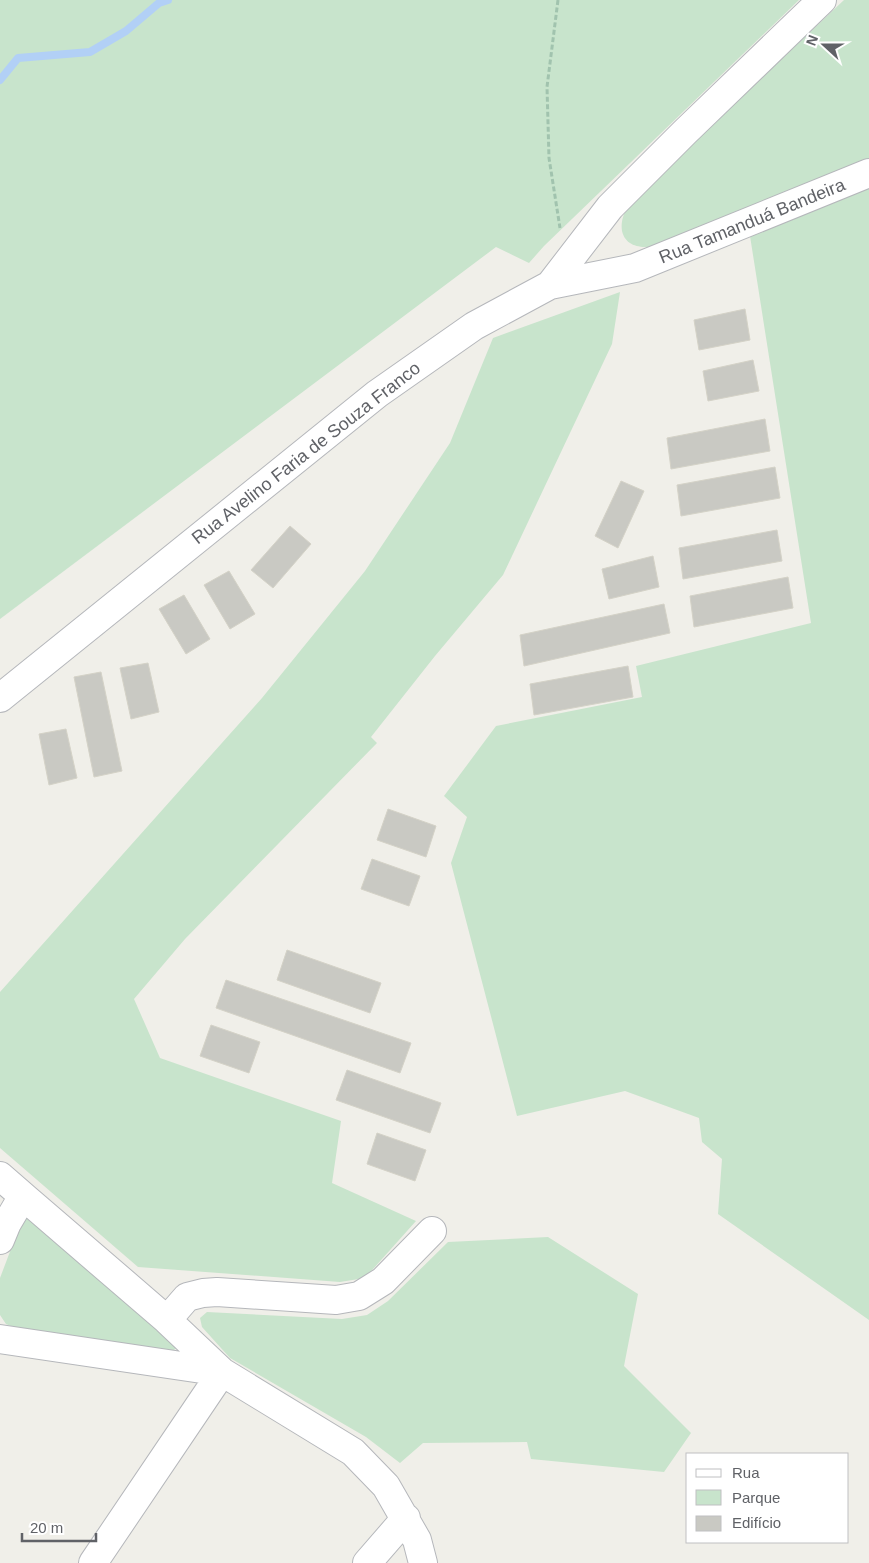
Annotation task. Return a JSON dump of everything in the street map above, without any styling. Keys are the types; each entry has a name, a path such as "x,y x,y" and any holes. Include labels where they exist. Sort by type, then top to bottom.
{"street":[{"name":"Rua Avelino Faria de Souza Franco","path":"0,698 377,394 474,326 550,285 610,207 822,0"},
{"name":"Rua Tamanduá Bandeira","path":"550,285 635,268 869,173"},
{"path":"0,1176 168,1320 222,1372 353,1452 386,1486 417,1540 423,1563"},
{"path":"0,1240 7,1223 23,1196"},
{"path":"168,1320 187,1297 203,1293 218,1292 336,1300 359,1296 383,1281 432,1231"},
{"path":"0,1338 222,1372"},
{"path":"93,1563 222,1372"},
{"path":"367,1563 406,1518"}],"path":[{"path":"558,0 547,87 549,149 555,202 567,263"}],"green space":[{"path":"0,0 799,0 544,246 529,263 496,247 0,619"},
{"path":"844,0 869,0 869,161 671,244 642,247 630,243 622,231 622,224 625,212 633,200"},
{"path":"869,187 869,1320 718,1214 722,1159 702,1142 699,1118 625,1091 517,1116 451,863 467,817 444,796 496,726 642,697 636,666 811,623 750,236"},
{"path":"620,292 612,344 503,575 435,656 371,737 377,743 185,939 134,999 160,1058 341,1121 332,1183 416,1221 365,1278 340,1282 138,1267 0,1148 0,992 262,698 365,571 450,443 493,338"},
{"path":"27,1215 177,1345 177,1348 172,1351 15,1328 6,1324 0,1315 0,1278 22,1220"},
{"path":"548,1237 638,1294 624,1366 691,1433 664,1472 531,1459 527,1442 423,1443 400,1463 366,1437 230,1358 202,1327 200,1318 207,1312 342,1319 367,1315 388,1301 448,1242"}],"building":[{"path":"745,309 750,340 699,350 694,320"},
{"path":"753,360 759,391 708,401 703,371"},
{"path":"765,419 770,451 671,469 667,438"},
{"path":"775,467 780,498 681,516 677,485"},
{"path":"621,481 644,491 618,548 595,536"},
{"path":"290,526 311,544 273,588 251,570"},
{"path":"777,530 782,561 683,579 679,548"},
{"path":"653,556 659,587 609,599 602,569"},
{"path":"229,571 255,614 230,629 204,585"},
{"path":"788,577 793,608 694,627 690,596"},
{"path":"184,595 210,639 186,654 159,609"},
{"path":"664,604 670,633 524,666 520,635"},
{"path":"148,663 159,712 131,719 120,668"},
{"path":"628,666 633,697 534,715 530,684"},
{"path":"101,672 122,771 94,777 74,677"},
{"path":"66,729 77,778 49,785 39,734"},
{"path":"388,809 436,826 426,857 377,840"},
{"path":"372,859 420,876 409,906 361,889"},
{"path":"287,950 381,983 370,1013 277,980"},
{"path":"226,980 411,1043 400,1073 216,1008"},
{"path":"211,1025 260,1042 249,1073 200,1056"},
{"path":"347,1070 441,1103 430,1133 336,1100"},
{"path":"377,1133 426,1150 415,1181 367,1164"}],"waterway":[{"path":"0,80 18,58 90,52 126,31 159,3 168,0"}]}
